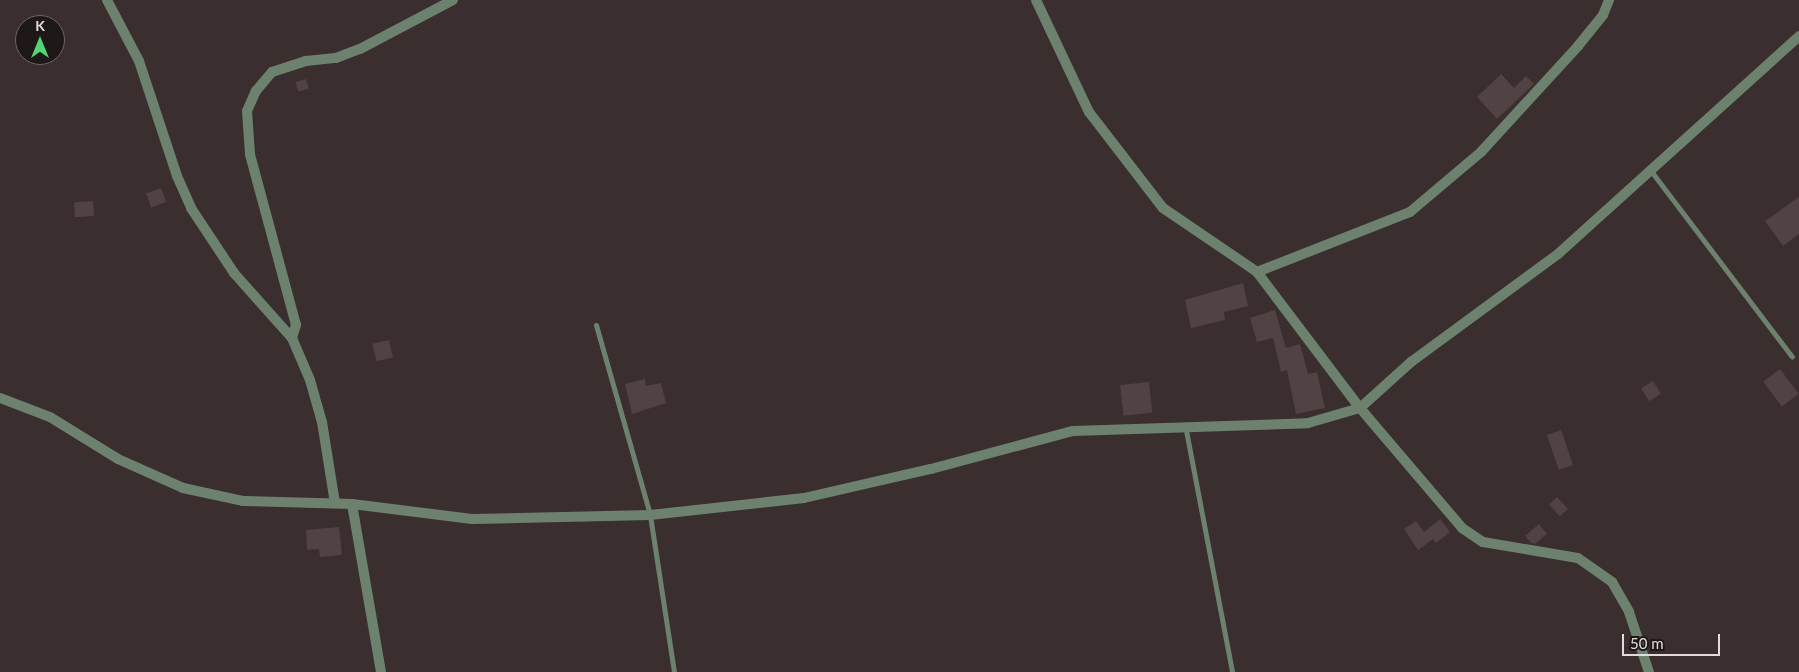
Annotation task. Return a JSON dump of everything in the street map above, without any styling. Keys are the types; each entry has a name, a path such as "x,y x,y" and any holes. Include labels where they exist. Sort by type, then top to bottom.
{"street":[{"path":"107,0 138,61 177,176 191,208 234,273 292,338 310,380 322,422 335,503"},
{"path":"292,338 296,325 250,154 247,111 256,90 272,72 306,60 336,58 360,50 453,0"},
{"path":"1036,0 1089,112 1163,208 1257,272 1360,408 1462,528 1483,542 1578,558 1612,582 1629,612 1649,672"},
{"path":"1257,272 1410,212 1481,152 1578,46 1604,15 1609,0"},
{"path":"0,398 50,417 118,459 183,488 243,501 352,504 472,519 650,515 804,498 931,469 1073,431 1185,425 1308,423 1360,408 1411,362 1558,254 1799,36"},
{"path":"352,504 381,672"}],"lane":[{"path":"1650,170 1792,357"},
{"path":"596,325 650,515 674,672"},
{"path":"1185,425 1232,672"}],"building":[{"path":"1501,74 1514,88 1526,76 1534,84 1497,119 1477,97"},
{"path":"306,79 309,89 298,92 295,82"},
{"path":"161,188 166,202 151,208 146,193"},
{"path":"1799,197 1799,234 1783,246 1765,221"},
{"path":"93,201 94,216 75,217 74,202"},
{"path":"1243,283 1248,306 1224,312 1225,320 1191,328 1185,300"},
{"path":"1275,310 1286,348 1300,344 1308,374 1317,372 1325,408 1296,414 1287,370 1281,372 1273,338 1257,342 1250,318"},
{"path":"389,340 393,358 376,361 372,344"},
{"path":"1780,369 1799,394 1782,406 1763,382"},
{"path":"645,379 646,386 661,383 666,403 632,414 625,384"},
{"path":"1653,381 1661,394 1649,401 1641,388"},
{"path":"1149,382 1152,413 1123,416 1120,385"},
{"path":"1561,430 1573,465 1559,470 1547,435"},
{"path":"1557,497 1568,509 1560,516 1549,505"},
{"path":"1440,519 1450,532 1436,543 1433,539 1418,550 1404,529 1416,521 1424,532"},
{"path":"1539,524 1547,534 1535,544 1531,543 1525,536"},
{"path":"339,527 342,555 320,557 319,549 307,550 306,530"}]}
